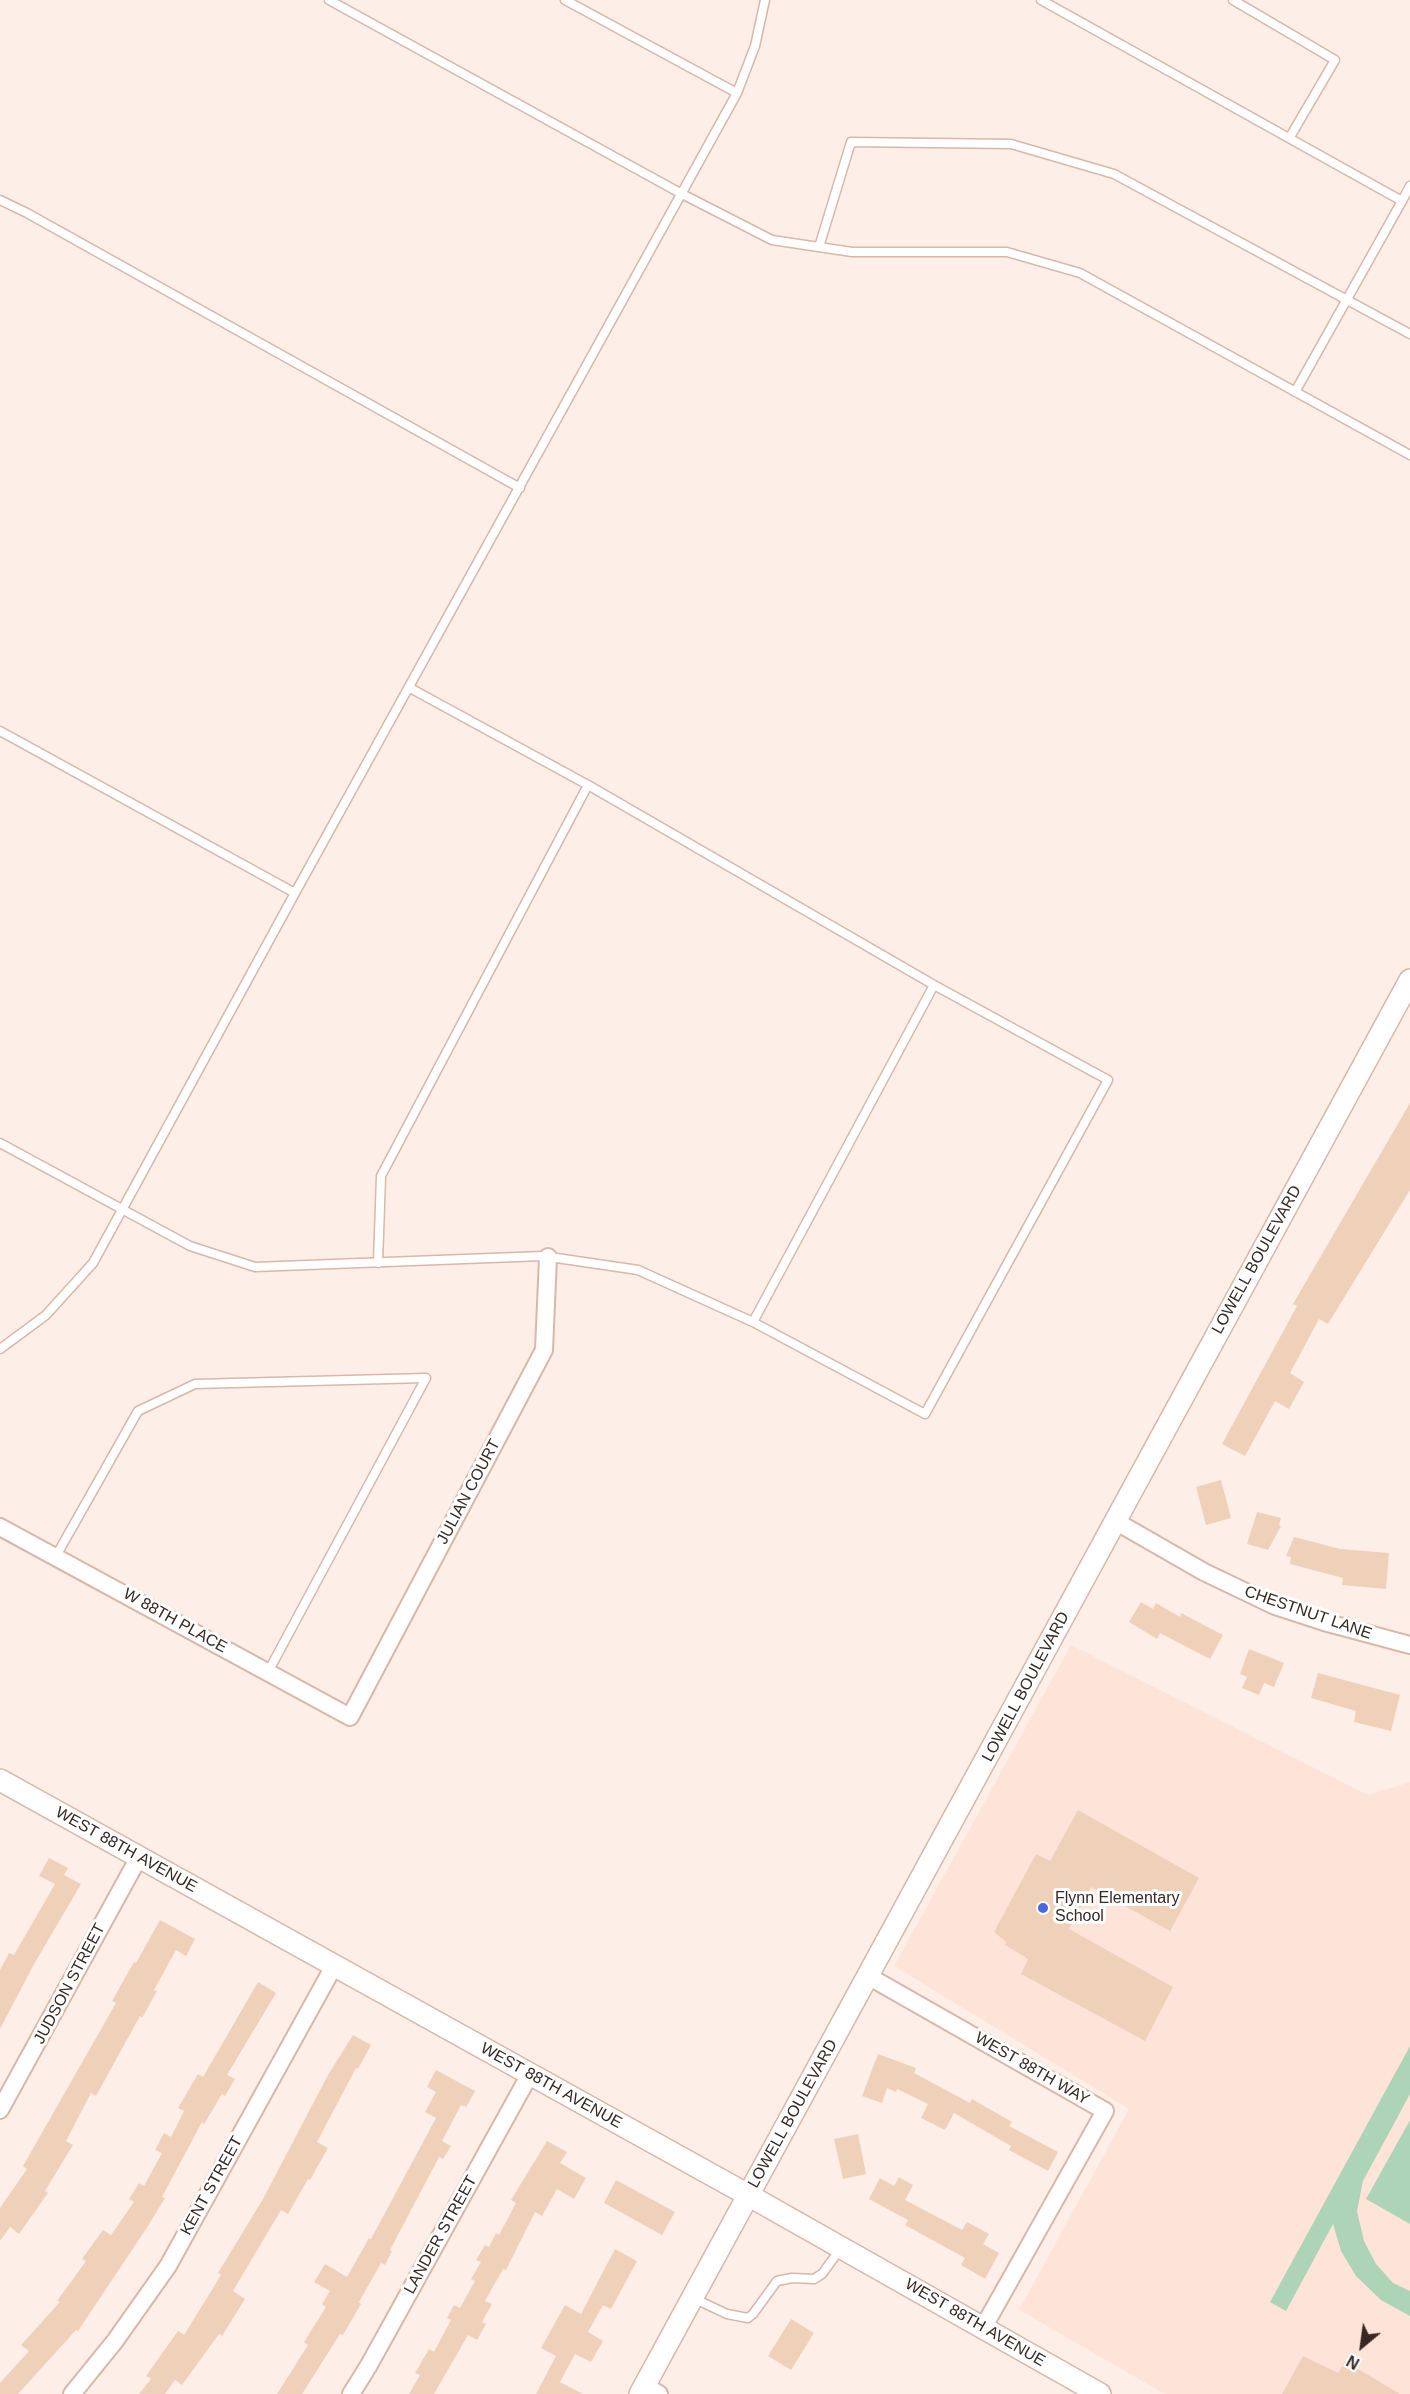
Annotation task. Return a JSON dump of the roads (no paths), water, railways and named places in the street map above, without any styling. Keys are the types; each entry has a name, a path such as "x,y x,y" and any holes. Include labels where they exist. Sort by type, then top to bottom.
{"street":[{"name":"LOWELL BOULEVARD","path":"648,2391 692,2298 1410,980"},
{"name":"JULIAN COURT","path":"350,1717 544,1350 548,1257"},
{"name":"CHESTNUT LANE","path":"1115,1521 1204,1572 1275,1606 1333,1625 1410,1645"},
{"name":"W 88TH PLACE","path":"0,1527 350,1717"},
{"name":"WEST 88TH AVENUE","path":"0,1780 748,2195 1100,2394"},
{"name":"JUDSON STREET","path":"0,2110 139,1857"},
{"name":"KENT STREET","path":"72,2394 115,2341 168,2266 334,1966"},
{"name":"WEST 88TH WAY","path":"868,1976 1105,2111 983,2328"},
{"name":"LANDER STREET","path":"351,2394 375,2355 530,2074"}],"lane":[{"path":"329,0 682,194 772,240 852,252 1007,252 1080,273 1410,454"},
{"path":"565,0 737,93"},
{"path":"0,1348 46,1315 93,1263 737,93 754,46 765,0"},
{"path":"1041,0 1402,201"},
{"path":"1233,0 1335,60 1290,137"},
{"path":"819,247 851,142 1011,144 1114,174 1410,334"},
{"path":"1295,392 1410,186"},
{"path":"0,201 27,213 520,488"},
{"path":"0,1143 190,1246 255,1267 548,1257 638,1270 753,1322 926,1414 1108,1080 934,985 588,785 410,688"},
{"path":"0,731 295,893"},
{"path":"378,1263 381,1176 588,785"},
{"path":"753,1322 934,985"},
{"path":"56,1556 138,1411 185,1388 195,1384 426,1378 268,1672"},
{"path":"692,2298 728,2314 748,2318 777,2281 792,2278 814,2279 822,2274 841,2248"}],"place":[{"name":"Flynn Elementary School","path":"1043,1908"}]}
